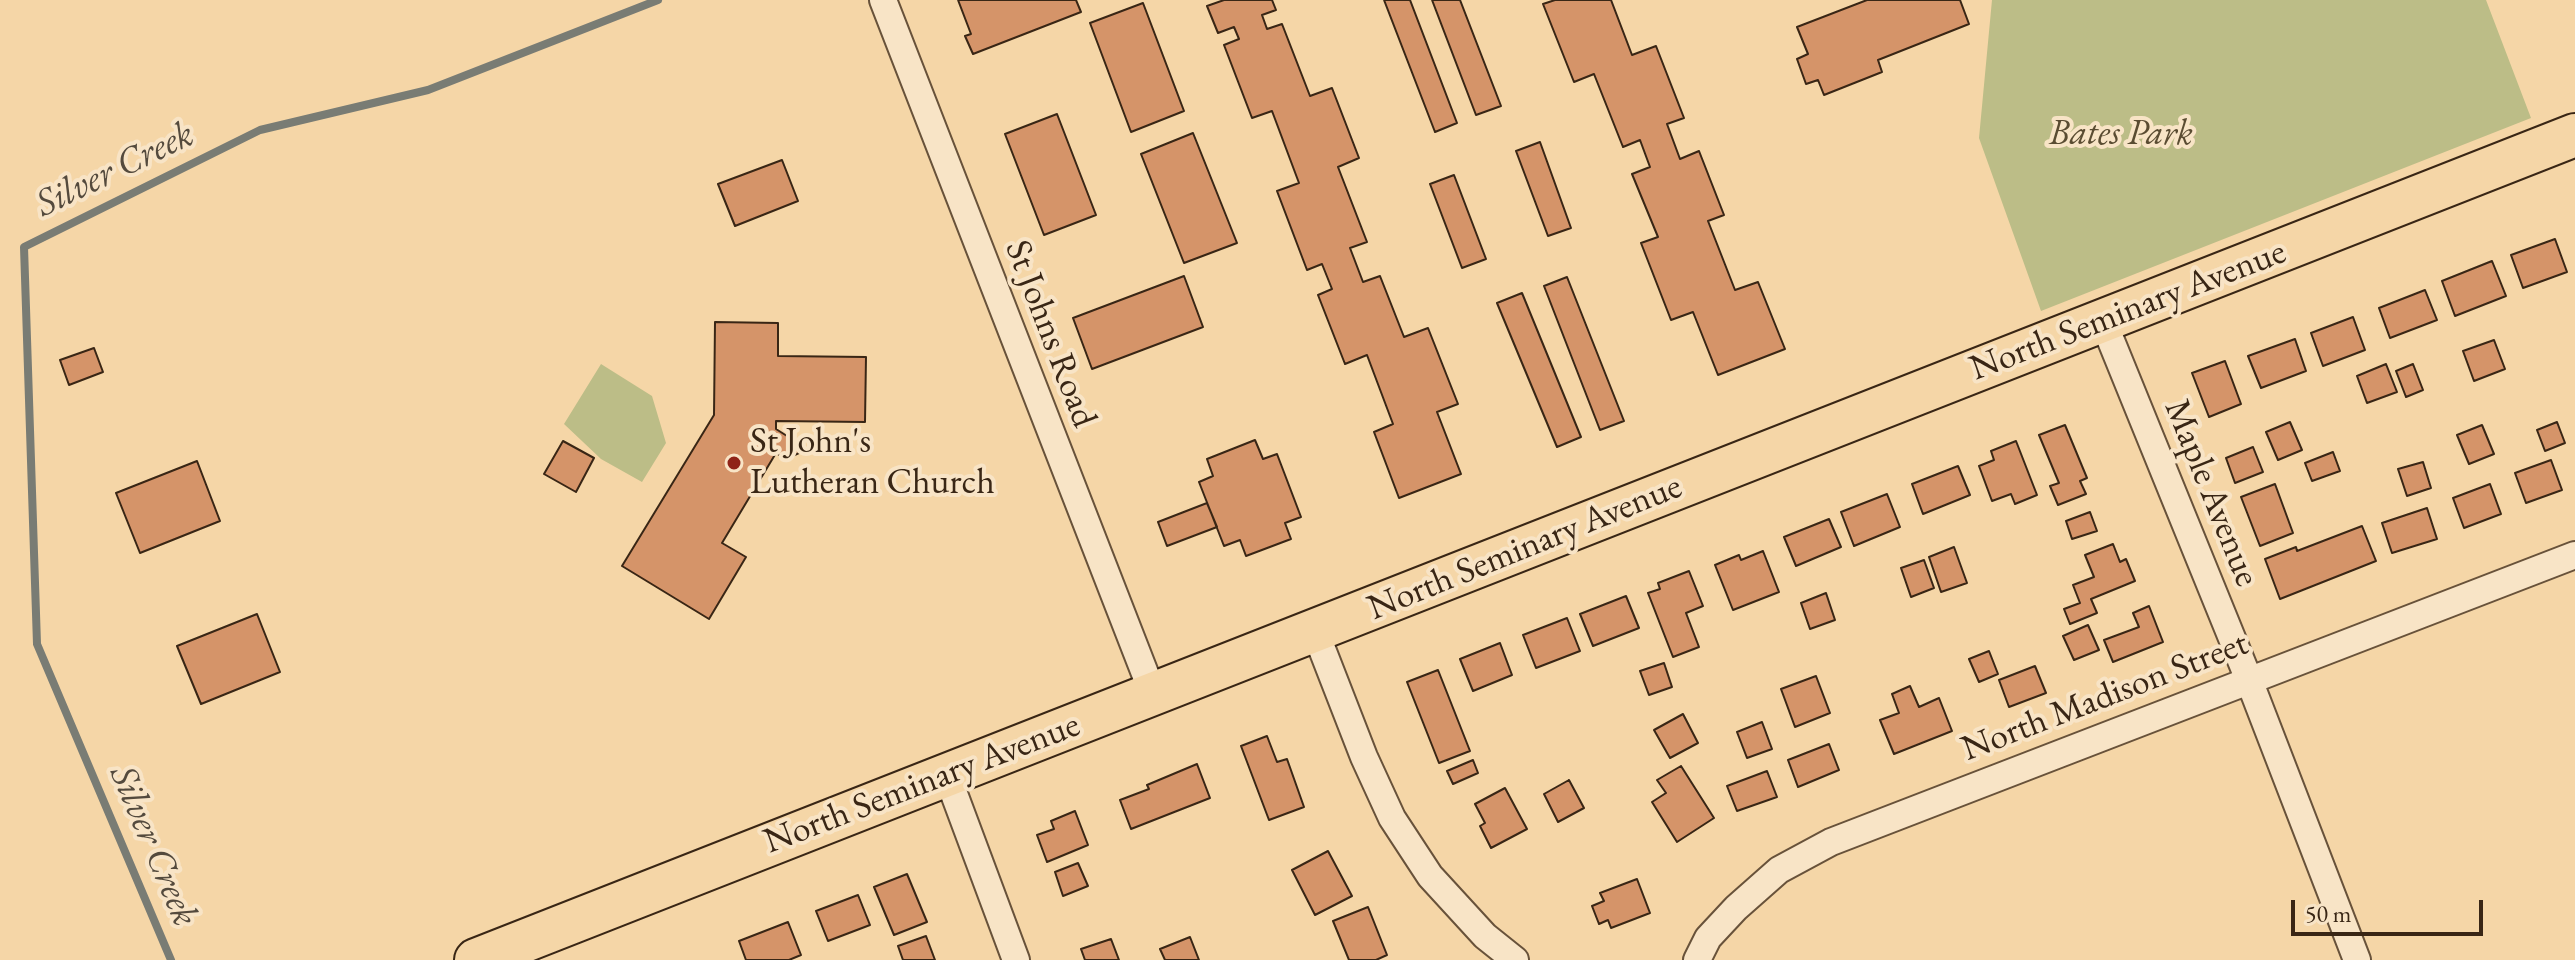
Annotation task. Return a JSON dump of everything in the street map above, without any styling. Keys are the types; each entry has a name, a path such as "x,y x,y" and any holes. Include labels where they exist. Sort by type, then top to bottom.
{"main road":[{"name":"North Seminary Avenue","path":"476,960 2575,135"}],"street":[{"name":"St Johns Road","path":"883,0 1153,694"},
{"name":"Maple Avenue","path":"2103,321 2249,680 2357,960"},
{"name":"North Madison Street","path":"1697,960 1708,938 1779,870 1831,842 2575,555"},
{"path":"1315,631 1364,757 1392,818 1430,876 1485,936 1515,960"},
{"path":"947,775 1016,960"}],"green space":[{"name":"Bates Park","path":"1992,0 2486,0 2531,118 2041,311 1979,138"},
{"path":"601,364 652,396 666,443 642,482 601,459 564,424"}],"building":[{"path":"958,0 1076,0 1081,12 973,54 965,36 971,34"},
{"path":"1224,0 1272,0 1276,10 1262,15 1267,29 1282,24 1310,96 1332,88 1359,158 1338,167 1367,242 1350,248 1363,282 1380,276 1404,337 1428,328 1458,404 1437,412 1461,474 1399,498 1374,432 1393,424 1367,355 1345,364 1318,295 1332,289 1322,264 1307,270 1277,191 1299,183 1272,111 1252,118 1224,45 1239,39 1234,27 1218,33 1207,6"},
{"path":"1384,0 1410,0 1457,123 1435,132"},
{"path":"1432,0 1460,0 1501,106 1476,115"},
{"path":"1555,0 1611,0 1632,55 1656,46 1684,118 1667,124 1680,159 1699,151 1724,215 1708,221 1735,290 1758,282 1785,349 1718,375 1693,312 1671,320 1641,243 1658,237 1632,174 1650,167 1640,140 1623,147 1594,74 1574,82 1543,4"},
{"path":"1867,0 1960,0 1969,24 1878,60 1882,72 1824,95 1818,80 1806,84 1797,59 1808,54 1797,27"},
{"path":"1143,3 1184,111 1131,132 1090,23"},
{"path":"1057,114 1096,215 1044,235 1005,134"},
{"path":"1193,133 1237,243 1184,263 1141,154"},
{"path":"1540,142 1571,228 1548,236 1516,151"},
{"path":"782,160 798,201 735,226 718,184"},
{"path":"1454,175 1486,259 1462,268 1430,184"},
{"path":"2555,239 2567,272 2523,288 2511,255"},
{"path":"2492,261 2506,296 2455,316 2442,281"},
{"path":"1184,276 1203,327 1092,369 1073,318"},
{"path":"1567,277 1624,421 1600,430 1544,286"},
{"path":"2425,290 2437,320 2390,338 2379,308"},
{"path":"1522,293 1581,437 1557,447 1497,303"},
{"path":"2353,317 2365,350 2323,366 2311,333"},
{"path":"715,322 778,323 778,356 866,357 865,422 776,421 776,429 798,443 799,453 786,459 776,453 722,543 746,557 709,619 622,566 714,415"},
{"path":"2295,339 2306,371 2261,388 2248,356"},
{"path":"2494,340 2505,369 2474,381 2463,351"},
{"path":"94,348 103,372 69,385 60,360"},
{"path":"2225,361 2241,404 2209,417 2192,373"},
{"path":"2386,364 2397,392 2367,403 2357,376"},
{"path":"2413,364 2423,390 2406,397 2396,371"},
{"path":"2290,422 2302,450 2278,460 2266,432"},
{"path":"2557,422 2565,443 2545,451 2537,430"},
{"path":"2065,425 2087,478 2080,481 2086,494 2058,505 2050,486 2059,483 2039,435"},
{"path":"2482,425 2494,454 2469,464 2457,435"},
{"path":"1255,440 1263,459 1277,454 1301,517 1285,523 1291,539 1246,556 1240,540 1224,546 1199,482 1213,476 1207,459"},
{"path":"563,441 594,458 576,492 544,474"},
{"path":"2016,441 2037,495 2015,504 2011,494 1992,501 1979,466 1994,460 1991,451"},
{"path":"2253,447 2263,472 2235,483 2226,458"},
{"path":"2333,452 2340,471 2312,481 2305,463"},
{"path":"2551,460 2562,490 2526,503 2515,473"},
{"path":"197,461 220,521 140,553 116,493"},
{"path":"2423,462 2431,488 2407,496 2398,469"},
{"path":"1958,466 1970,495 1923,514 1912,484"},
{"path":"2275,484 2293,533 2260,546 2241,497"},
{"path":"2490,484 2501,514 2464,528 2453,498"},
{"path":"1887,494 1900,527 1854,546 1841,512"},
{"path":"1207,503 1217,527 1167,546 1158,522"},
{"path":"2427,508 2437,539 2392,553 2382,523"},
{"path":"2090,512 2097,531 2072,539 2066,521"},
{"path":"1829,519 1841,547 1796,566 1784,537"},
{"path":"2362,526 2376,561 2280,599 2265,559 2296,547 2297,551"},
{"path":"2113,544 2120,562 2126,559 2135,581 2091,599 2097,613 2070,624 2064,609 2080,603 2073,585 2094,577 2085,555"},
{"path":"1954,547 1967,583 1941,592 1929,557"},
{"path":"1763,551 1779,592 1733,610 1715,565 1739,555 1741,560"},
{"path":"1924,560 1934,588 1911,597 1901,568"},
{"path":"1689,571 1703,606 1686,613 1699,647 1673,657 1648,593 1660,589 1658,583"},
{"path":"1826,593 1835,620 1810,629 1801,603"},
{"path":"1626,596 1639,628 1593,646 1580,614"},
{"path":"2149,606 2163,642 2113,662 2104,640 2139,627 2133,613"},
{"path":"257,614 280,672 201,704 177,646"},
{"path":"1567,618 1580,651 1536,668 1523,635"},
{"path":"2088,625 2099,650 2074,660 2063,636"},
{"path":"1500,643 1512,675 1473,691 1460,659"},
{"path":"1989,651 1998,674 1979,682 1969,659"},
{"path":"1664,663 1672,687 1649,695 1640,671"},
{"path":"2035,666 2046,693 2009,707 1999,680"},
{"path":"1438,670 1470,751 1439,763 1407,682"},
{"path":"1816,676 1830,713 1795,727 1781,689"},
{"path":"1910,686 1919,707 1939,698 1952,731 1894,754 1880,720 1899,713 1892,694"},
{"path":"1683,714 1698,743 1670,758 1654,730"},
{"path":"1762,722 1772,749 1747,758 1737,732"},
{"path":"1267,736 1277,762 1287,759 1304,807 1269,820 1241,746"},
{"path":"1829,744 1839,770 1798,787 1788,760"},
{"path":"1473,760 1478,773 1453,784 1447,771"},
{"path":"1197,764 1210,798 1131,829 1120,800"},
{"path":"1681,766 1714,818 1677,842 1652,802 1666,793 1657,780"},
{"path":"1767,771 1777,797 1737,811 1727,786"},
{"path":"1569,780 1584,808 1558,822 1544,794"},
{"path":"1505,788 1527,829 1491,848 1480,826 1485,823 1475,804"},
{"path":"1075,811 1088,845 1047,862 1037,835 1054,829 1051,821"},
{"path":"1328,851 1352,896 1315,915 1292,870"},
{"path":"1078,863 1088,886 1063,896 1055,872"},
{"path":"907,874 927,922 894,935 874,887"},
{"path":"1637,879 1650,913 1611,928 1608,920 1599,924 1592,906 1604,901 1600,893"},
{"path":"858,895 870,925 828,941 816,911"},
{"path":"1368,907 1387,955 1376,960 1349,960 1333,921"},
{"path":"788,922 801,955 789,960 746,960 739,941"},
{"path":"926,936 935,960 903,960 898,946"},
{"path":"1190,937 1199,960 1165,960 1160,949"},
{"path":"1111,939 1119,960 1085,960 1081,949"}],"waterway":[{"name":"Silver Creek","path":"171,960 37,644 24,247 260,130 428,90 658,0"}],"place":[{"name":"St John's Lutheran Church","path":"734,463"}]}
